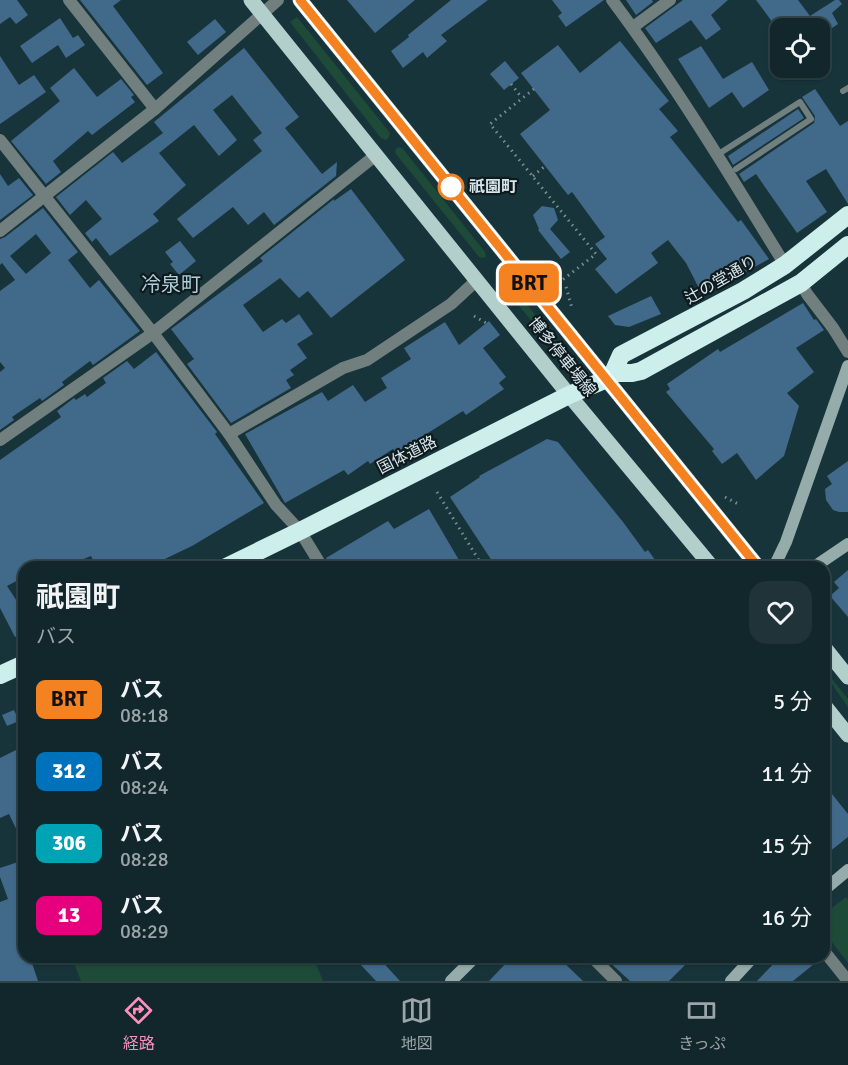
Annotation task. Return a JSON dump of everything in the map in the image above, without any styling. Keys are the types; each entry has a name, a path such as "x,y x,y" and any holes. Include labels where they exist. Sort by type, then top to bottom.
{"highway":[{"name":"辻の堂通り","path":"610,376 621,355 743,291 785,264 848,215"},
{"path":"610,376 641,371 801,283 846,251"},
{"name":"国体道路","path":"238,561 610,376"},
{"path":"2,668 18,665"}],"main road":[{"name":"博多停車場線","path":"252,0 569,395 707,561"},
{"name":"博多停車場線","path":"300,0 610,376 753,561"},
{"path":"830,654 848,677"},
{"path":"830,712 848,735"}],"street":[{"path":"69,0 155,109"},
{"path":"0,231 155,109 278,0"},
{"path":"612,0 633,27 717,155 785,264"},
{"path":"633,27 670,0"},
{"path":"0,140 153,333 229,434 276,505 300,531 318,561"},
{"path":"0,440 153,333 376,155"},
{"path":"830,229 846,251"},
{"path":"229,434 343,368 367,360 451,304 477,280"},
{"path":"801,283 834,328 848,352"},
{"path":"777,561 786,542 848,366"},
{"path":"823,561 848,544"},
{"path":"830,885 848,870"},
{"path":"830,958 848,981"},
{"path":"451,981 469,963"},
{"path":"597,963 616,981"},
{"path":"731,981 748,963"}],"lane":[{"path":"717,155 800,102 811,119 736,169"}],"path":[{"path":"512,84 522,98"},
{"path":"534,88 490,124 596,254 561,282"},
{"path":"533,176 545,166"},
{"path":"566,287 572,308"},
{"path":"474,316 486,323"},
{"path":"437,492 479,561"},
{"path":"725,497 740,505"}],"green space":[{"path":"297,17 390,133 386,140 381,138 290,22"},
{"path":"399,147 403,149 485,252 486,257 480,258 396,154 395,150"},
{"path":"521,297 558,343 553,347 515,301"},
{"path":"830,676 848,699 848,707 830,682"},
{"path":"846,897 848,900 848,963 830,940 830,909"},
{"path":"74,963 316,963 323,981 81,981"}],"building":[{"path":"0,0 17,0 28,15 16,24 10,17 0,24"},
{"path":"80,0 121,0 113,6 163,73 147,85"},
{"path":"347,0 415,0 375,33"},
{"path":"451,0 488,0 441,35 447,41 427,58 423,52 403,68 391,51"},
{"path":"552,0 604,0 566,27 558,16 562,13"},
{"path":"626,0 652,0 653,2 636,15"},
{"path":"683,0 728,0 711,15 721,29 706,40 691,20 656,43 645,28"},
{"path":"756,0 798,0 810,16 835,0 839,0 842,4 832,13 838,24 830,30 830,18 770,19"},
{"path":"60,18 73,38 78,35 85,45 66,58 58,45 32,63 20,46"},
{"path":"215,19 226,32 198,55 187,42"},
{"path":"620,41 669,101 659,109 678,131 670,137 738,222 741,220 769,259 703,296 686,263 668,240 651,253 658,263 616,294 595,269 607,259 595,244 605,237 572,192 568,195 520,134 550,110 521,73 558,45 580,73"},
{"path":"701,46 723,79 752,62 769,90 743,108 732,92 709,108 678,59"},
{"path":"244,48 299,117 285,128 322,174 337,162 336,176 274,225 264,212 248,225 233,207 193,238 177,219 262,151 253,140 262,133 232,95 213,110 237,140 219,156 194,125 159,153 186,185 153,214 159,221 110,256 96,238 92,242 85,233 102,219 86,200 70,215 56,197 113,152 122,163 163,133 154,122"},
{"path":"0,56 19,85 34,75 46,92 0,124"},
{"path":"505,61 519,78 504,90 490,74"},
{"path":"74,68 97,97 121,79 134,95 131,97 135,102 92,135 88,131 53,161 61,172 46,184 11,141 60,101 50,88"},
{"path":"815,89 840,126 848,121 848,204 826,169 806,181 827,212 797,233 756,174 744,182 739,174 814,123 815,116 802,97"},
{"path":"798,109 804,118 733,165 728,156"},
{"path":"0,174 8,186 19,178 33,195 0,220"},
{"path":"351,189 405,260 331,318 308,291 299,298 280,278 243,305 263,332 282,319 286,323 299,314 313,334 297,344 307,358 290,370 294,375 286,380 291,388 231,423 187,364 194,359 171,329 263,261 260,258 334,199 334,201"},
{"path":"542,206 554,208 558,220 550,229 570,252 561,259 538,230 533,215"},
{"path":"43,208 78,252 68,260 90,288 99,280 140,331 93,365 90,361 62,382 64,385 42,401 40,398 12,417 14,420 0,430 0,372 5,368 0,362 0,291 15,280 2,263 0,265 0,239","holes":["36,234 51,253 26,274 10,256"]},
{"path":"180,241 196,261 179,275 170,264 173,262 165,252"},
{"path":"651,296 661,314 629,327 615,325 608,316"},
{"path":"803,303 824,330 796,348 814,372 787,393 799,406 784,456 756,480 737,453 722,464 712,451 714,449 666,392 670,389 667,384 718,349 720,352"},
{"path":"489,321 500,335 483,348 506,377 499,383 504,389 466,415 463,411 396,453 393,449 370,464 368,461 348,475 344,470 285,503 245,434 322,392 328,401 353,385 365,402 387,388 381,378 411,359 404,348 445,322 459,345"},
{"path":"156,352 217,432 215,434 264,503 192,546 161,561 93,561 91,556 79,561 18,561 18,580 7,586 18,603 18,635 15,637 0,608 0,460 61,417 57,411 74,398 76,400 85,394 87,397 106,383 103,378 127,361 134,369"},
{"path":"547,439 558,442 645,552 648,550 656,561 492,561 450,497 479,476"},
{"path":"848,461 848,512 839,512 833,510 826,500 825,489 832,484 827,476"},
{"path":"429,509 459,561 327,561 326,558 388,521 394,529"},
{"path":"848,570 848,617 830,596 839,588 834,582"},
{"path":"14,710 18,721 7,726 2,715"},
{"path":"18,749 18,833 9,814 0,818 0,758"},
{"path":"830,792 848,814 848,837 830,851"},
{"path":"18,862 18,963 32,963 38,981 0,981 0,902 8,899 0,877 0,868"},
{"path":"384,963 400,981 376,981 360,964"},
{"path":"506,963 564,963 583,981 489,981"},
{"path":"610,963 687,963 669,981 630,981"},
{"path":"774,963 814,964 793,981 757,981"}],"bus line":[{"name":"BRT","path":"300,0 753,561"}],"place":[{"name":"祇園町","path":"451,187"}],"district":[{"name":"冷泉町","path":"171,284"}]}
